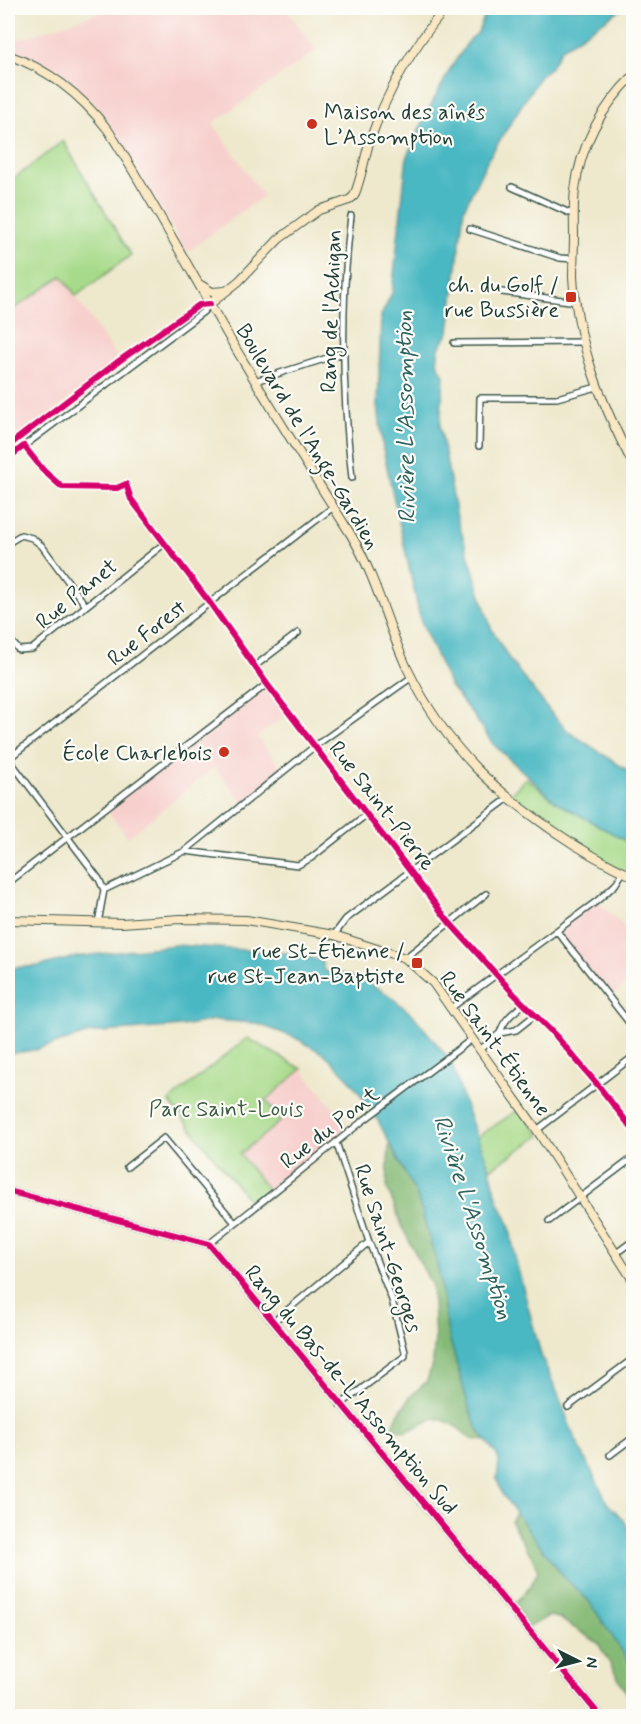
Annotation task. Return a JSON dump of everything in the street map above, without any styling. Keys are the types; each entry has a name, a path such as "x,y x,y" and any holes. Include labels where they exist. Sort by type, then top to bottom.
{"street":[{"path":"8,458 203,312 244,277 279,240 310,215 354,196 374,129 396,81 414,49 446,8"},
{"name":"Boulevard de l'Ange-Gardien","path":"8,55 32,65 64,85 99,117 255,381 352,537 365,562 412,677 435,715 469,760 510,797 549,827 633,877"},
{"path":"633,75 608,104 590,134 578,170 574,192 573,277 584,342 597,387 633,466"},
{"path":"512,187 574,215"},
{"name":"Rang de l'Achigan","path":"351,216 343,377 352,478"},
{"path":"470,229 560,258 574,259"},
{"path":"198,283 212,292 227,291"},
{"path":"218,319 218,306 227,291"},
{"path":"502,292 577,302"},
{"path":"8,446 119,361 199,305 210,304"},
{"path":"454,343 584,342"},
{"path":"255,381 343,353"},
{"path":"119,361 127,370"},
{"path":"479,446 480,398 557,398 597,387"},
{"name":"Rue Saint-Pierre","path":"126,484 131,499 210,603 267,684 449,922 597,1084 633,1131"},
{"name":"Rue Forest","path":"8,758 332,508"},
{"path":"8,543 21,535 37,541 86,606"},
{"name":"Rue Panet","path":"8,638 19,650 32,649 165,543"},
{"path":"255,666 298,633"},
{"path":"104,890 184,851 315,746 412,677"},
{"path":"8,883 267,684"},
{"path":"8,758 99,879 104,890 98,923"},
{"path":"334,935 346,919 510,797"},
{"path":"184,851 298,864 311,858 367,814"},
{"path":"451,1008 557,931 615,885 623,872"},
{"path":"405,958 486,894"},
{"name":"Rue Saint-Étienne","path":"8,920 98,923 180,919 246,920 334,935 405,958 433,983 451,1008 537,1130 633,1281"},
{"path":"557,931 633,1029"},
{"path":"500,1033 502,1024 524,1004"},
{"path":"480,1050 500,1033 516,1030 535,1015"},
{"name":"Rue du Pont","path":"209,1244 364,1120 472,1039"},
{"path":"537,1130 633,1056"},
{"path":"127,1167 164,1138 235,1223"},
{"name":"Rue Saint-Georges","path":"336,1142 369,1242 392,1300 405,1356 340,1405"},
{"path":"549,1221 633,1156"},
{"path":"8,1191 209,1244"},
{"path":"615,1254 633,1240"},
{"path":"273,1322 369,1242"},
{"name":"Rang du Bas-de-L'Assomption Sud","path":"209,1244 340,1405 418,1494 600,1716"},
{"path":"568,1407 633,1358"},
{"path":"610,1455 633,1437"}],"shaded area":[{"path":"113,8 285,8 317,50 213,123 263,196 187,252 112,127 97,107 78,89 39,61 8,48 8,43"},
{"path":"62,276 119,361 8,446 8,313"},
{"name":"École Charlebois","path":"267,684 289,713 257,737 284,771 244,804 215,767 128,837 105,808"},
{"path":"597,901 633,935 633,978 610,998 557,931"},
{"path":"302,1069 349,1127 336,1142 271,1194 240,1154 281,1121 266,1100"}],"green space":[{"path":"63,141 131,255 76,296 62,276 8,313 8,183"},
{"path":"526,778 556,802 633,845 633,877 600,860 509,796"},
{"name":"Parc Saint-Louis","path":"247,1038 302,1069 266,1100 281,1121 240,1154 271,1194 254,1207 169,1101"},
{"path":"521,1108 540,1136 490,1169 477,1137"},
{"path":"389,1142 417,1196 438,1268 448,1333 470,1411 480,1433 487,1441 472,1439 454,1425 440,1419 432,1419 406,1432 392,1428 410,1397 427,1381 433,1361 435,1338 432,1286 403,1229 387,1187"},
{"path":"516,1513 562,1575 589,1601 624,1653 633,1668 633,1704 598,1643 559,1618 548,1616 528,1628 515,1603 530,1587 538,1571 534,1560 511,1522"}],"water":[{"name":"Rivière L'Assomption","path":"498,8 623,8 561,49 551,67 540,76 488,159 464,209 449,332 439,348 437,362 444,376 440,426 457,518 491,628 509,659 569,732 633,774 633,845 556,802 493,744 450,686 421,622 383,449 378,405 381,316 392,293 407,156 452,66 470,39 477,34 485,15"},
{"name":"Rivière L'Assomption","path":"175,945 299,954 322,961 324,971 347,975 369,983 390,996 414,1016 451,1061 466,1108 490,1169 498,1201 509,1224 516,1262 541,1355 573,1434 608,1504 624,1520 633,1539 633,1668 589,1601 562,1575 502,1494 497,1479 499,1461 497,1455 480,1433 470,1411 448,1333 438,1268 417,1196 374,1113 350,1080 326,1055 294,1037 255,1023 215,1020 182,1026 90,1033 35,1050 8,1054 8,968 39,966 76,957"}],"cycle path":[{"path":"8,446 119,361 199,305 210,304"},
{"path":"8,458 24,446 44,471 62,487 117,488 126,484 131,499 210,603 267,684 449,922 514,994 556,1036 634,1131"},
{"path":"8,1191 209,1244 600,1716"}],"place":[{"name":"Maison des aînés L’Assomption","path":"312,124"},
{"name":"ch. du Golf / rue Bussière","path":"571,297"},
{"name":"École Charlebois","path":"224,752"},
{"name":"rue St-Étienne / rue St-Jean-Baptiste","path":"417,963"}]}
